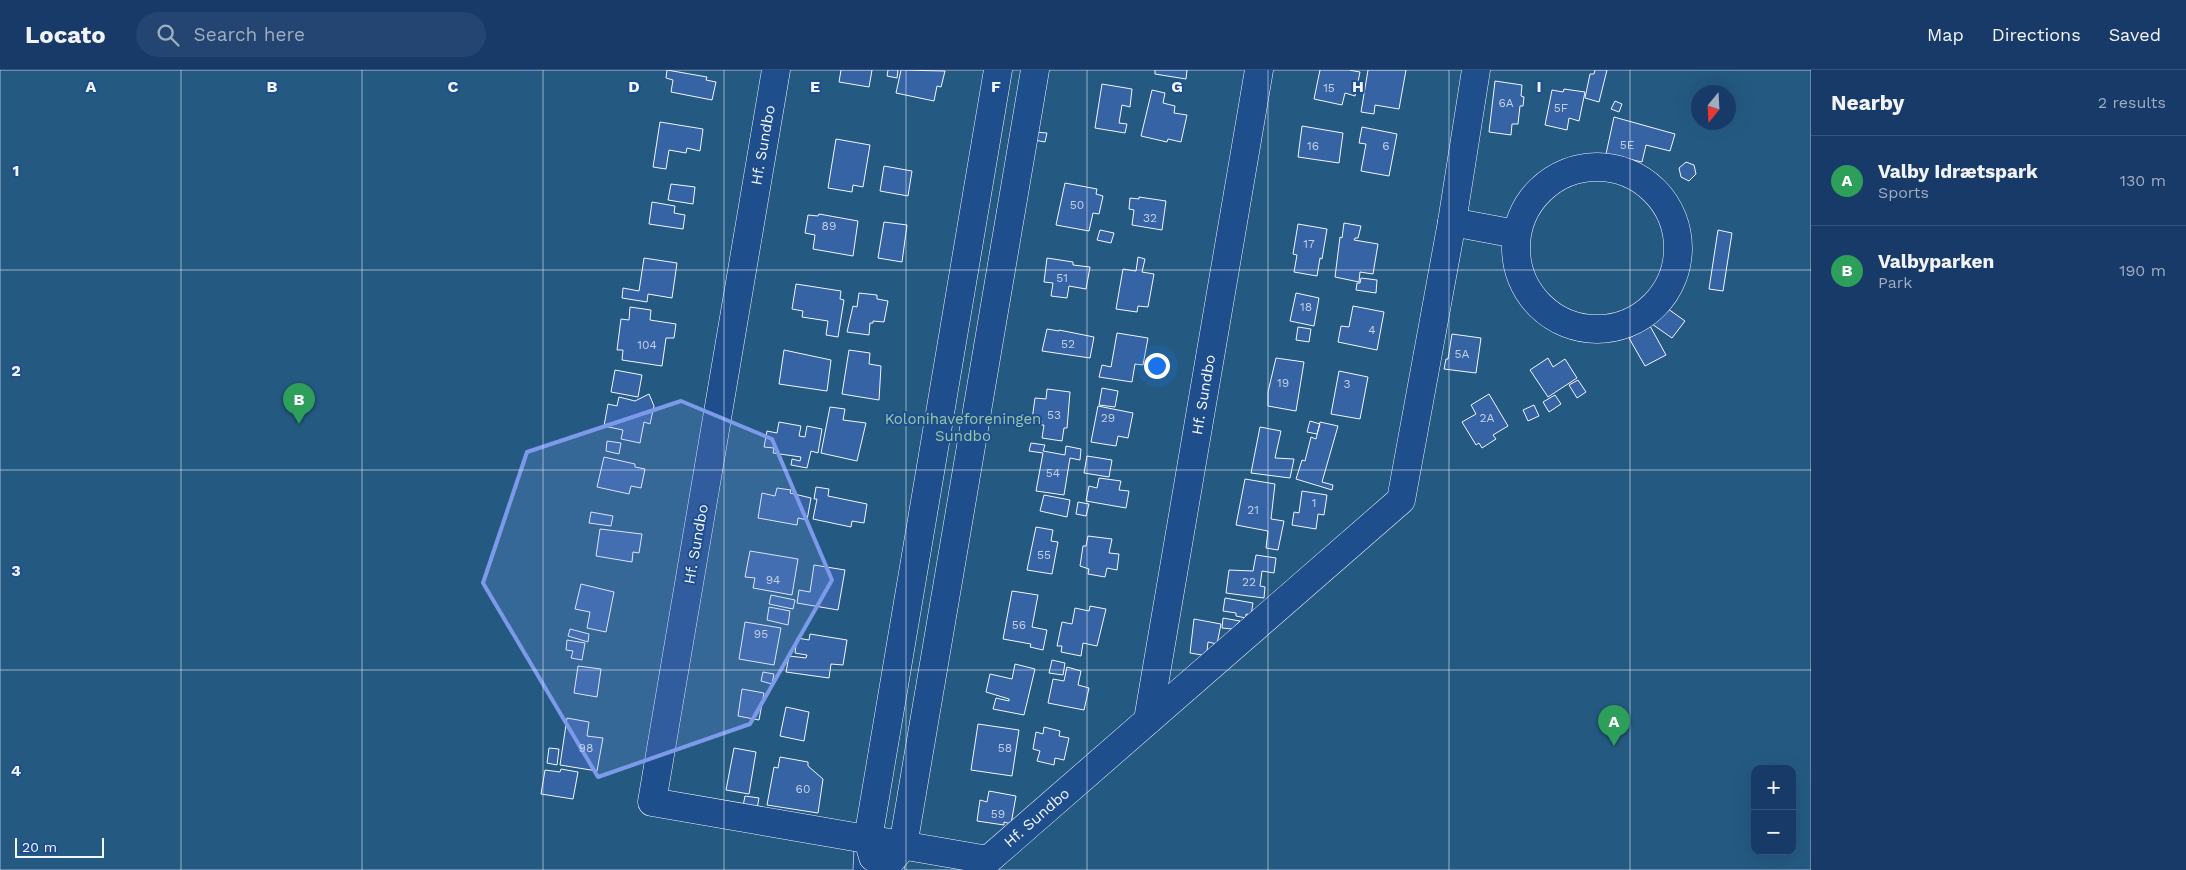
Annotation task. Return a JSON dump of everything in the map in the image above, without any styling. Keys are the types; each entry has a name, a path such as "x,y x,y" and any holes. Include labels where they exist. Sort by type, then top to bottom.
{"lane":[{"name":"Hf. Sundbo","path":"776,70 652,802 988,860 1401,500 1452,222 1476,70"},
{"path":"877,870 868,839 998,70"},
{"path":"883,870 903,846 1035,70"},
{"name":"Hf. Sundbo","path":"1148,720 1259,70"},
{"path":"986,142 1022,147"},
{"path":"1603,167 1630,174 1647,183 1666,204 1678,240 1676,268 1662,299 1640,318 1608,329 1580,328 1552,317 1531,297 1516,261 1516,234 1524,210 1541,188 1565,172 1603,167"},
{"path":"1452,222 1516,234"}],"highlighted area":[{"path":"681,401 772,439 832,580 750,724 598,777 483,583 527,452"}],"green space":[{"name":"Kolonihaveforeningen Sundbo","path":"0,70 1811,70 1811,870 905,870 903,859 854,848 853,870 0,870"}],"building":[{"path":"667,70 707,77 706,80 716,82 712,100 671,92 673,80 666,78"},
{"path":"841,70 872,70 869,87 839,82"},
{"path":"888,70 898,70 897,78 887,76"},
{"path":"901,70 945,71 941,87 937,86 934,101 896,93"},
{"path":"1155,70 1187,70 1186,79 1155,74"},
{"path":"1320,70 1360,72 1355,96 1345,93 1342,105 1314,99"},
{"path":"1368,70 1406,70 1399,109 1375,105 1374,114 1361,112"},
{"path":"1595,70 1607,70 1599,102 1585,98 1590,74 1594,74"},
{"path":"1495,81 1522,85 1521,96 1524,97 1523,106 1520,106 1518,124 1512,124 1511,135 1489,132"},
{"path":"1102,84 1132,89 1130,107 1122,105 1119,123 1127,124 1125,133 1095,128"},
{"path":"1564,89 1585,92 1579,121 1569,118 1567,130 1545,125 1552,90 1563,92"},
{"path":"1152,90 1165,93 1163,103 1175,106 1174,113 1187,115 1181,142 1168,139 1167,142 1141,136"},
{"path":"1615,101 1622,104 1619,112 1611,109"},
{"path":"1614,117 1675,134 1670,151 1646,145 1642,162 1606,154"},
{"path":"660,122 703,129 700,151 687,148 686,153 669,150 666,169 653,167"},
{"path":"1302,126 1343,133 1339,163 1298,157"},
{"path":"1362,127 1397,134 1389,176 1361,171 1366,144 1359,143"},
{"path":"1035,132 1047,133 1045,142 1034,140"},
{"path":"836,139 870,145 863,187 853,185 852,192 828,188"},
{"path":"1686,162 1694,165 1696,174 1689,181 1681,177 1679,168"},
{"path":"884,166 912,171 908,196 880,191"},
{"path":"1065,183 1097,189 1096,194 1103,196 1099,214 1093,213 1089,231 1056,225"},
{"path":"671,184 695,187 693,204 668,200"},
{"path":"1139,197 1166,201 1162,230 1132,225 1134,210 1129,209 1130,198 1139,199"},
{"path":"652,202 675,206 674,213 685,215 683,229 649,224"},
{"path":"819,214 858,221 853,256 813,249 815,235 805,233 808,215 818,216"},
{"path":"884,222 907,225 902,262 878,258"},
{"path":"1344,223 1361,226 1358,238 1354,240 1378,244 1373,274 1360,272 1359,282 1335,277 1340,237 1342,238"},
{"path":"1298,224 1327,229 1317,276 1294,272 1297,255 1293,254"},
{"path":"1100,230 1114,233 1111,243 1097,240"},
{"path":"1718,230 1732,233 1723,291 1709,289"},
{"path":"1138,257 1145,259 1142,272 1154,274 1148,307 1138,306 1137,312 1116,309 1123,269 1136,271"},
{"path":"644,258 677,263 672,298 648,294 647,302 622,298 623,288 639,291"},
{"path":"1047,258 1073,262 1073,265 1090,267 1086,289 1069,286 1067,298 1051,296 1053,283 1044,282"},
{"path":"1361,278 1377,280 1376,293 1356,290 1357,283 1360,283"},
{"path":"796,284 841,291 840,299 844,300 838,337 826,335 828,321 802,317 803,311 792,309"},
{"path":"859,293 877,295 877,299 888,301 884,322 873,321 873,323 870,323 869,335 847,332 853,306 857,307"},
{"path":"1296,293 1319,298 1314,326 1290,321"},
{"path":"1353,306 1384,312 1377,350 1338,342 1341,326 1349,327"},
{"path":"1664,306 1685,321 1672,338 1652,324"},
{"path":"630,307 651,310 650,320 676,324 674,338 666,338 662,366 622,360 623,350 617,350 621,319 629,320"},
{"path":"1650,326 1666,355 1645,366 1629,338"},
{"path":"1298,327 1311,329 1309,342 1296,340"},
{"path":"1047,329 1094,337 1090,358 1042,351"},
{"path":"1117,333 1148,338 1143,365 1135,364 1132,382 1099,377 1102,365 1111,367"},
{"path":"1452,334 1481,338 1476,373 1444,369 1446,359 1448,359"},
{"path":"784,350 831,360 827,391 779,384"},
{"path":"849,350 870,353 869,364 881,366 879,400 842,394"},
{"path":"1276,358 1304,362 1296,411 1268,406 1268,392"},
{"path":"1548,358 1553,367 1565,359 1577,378 1548,397 1530,370"},
{"path":"615,370 642,375 638,397 611,392"},
{"path":"1339,371 1368,377 1360,419 1331,414"},
{"path":"1578,380 1586,392 1577,398 1569,385"},
{"path":"1102,388 1118,391 1115,407 1099,405"},
{"path":"1047,389 1070,392 1067,428 1064,428 1062,441 1042,438 1044,425 1041,425 1042,421 1032,420 1035,398 1046,399"},
{"path":"649,394 654,406 650,424 644,422 640,443 621,439 623,430 604,426 608,404 617,406 619,397 635,401"},
{"path":"1489,394 1508,426 1493,435 1496,439 1482,448 1479,443 1476,445 1462,422 1476,414 1471,405"},
{"path":"1555,395 1561,404 1549,412 1543,402"},
{"path":"1534,405 1539,416 1528,421 1523,410"},
{"path":"1098,406 1133,413 1128,438 1118,436 1116,446 1091,442"},
{"path":"830,407 845,409 843,420 866,423 857,461 821,453"},
{"path":"1310,421 1320,424 1317,434 1307,432"},
{"path":"779,422 801,426 799,436 805,437 807,426 822,429 818,453 811,451 807,468 791,465 792,459 800,461 801,457 773,453 774,448 764,447 767,431 777,433"},
{"path":"1320,422 1338,426 1322,482 1333,485 1332,490 1296,479 1302,460 1305,461 1311,437 1316,439"},
{"path":"1260,427 1281,431 1275,458 1294,459 1290,478 1251,473"},
{"path":"607,441 621,443 619,454 606,451"},
{"path":"1031,443 1045,445 1043,451 1065,455 1066,446 1081,449 1080,460 1070,458 1064,495 1036,491 1043,453 1029,451"},
{"path":"1087,456 1112,460 1109,477 1084,473"},
{"path":"604,457 635,464 635,467 645,469 641,488 631,486 629,494 597,487"},
{"path":"1099,478 1121,481 1119,490 1129,491 1126,508 1086,501 1089,486 1097,488"},
{"path":"1245,479 1275,484 1271,519 1284,521 1278,550 1266,548 1268,531 1236,525"},
{"path":"816,487 829,489 828,496 867,504 864,523 852,521 851,527 813,519 817,499 814,499"},
{"path":"777,488 791,490 790,493 811,498 807,520 798,518 797,525 758,518 762,493 775,496"},
{"path":"1302,491 1327,495 1324,515 1318,514 1316,529 1292,525 1294,512 1299,513"},
{"path":"1044,495 1070,500 1067,517 1040,511"},
{"path":"1078,502 1089,504 1086,516 1076,514"},
{"path":"591,512 613,516 611,526 589,523"},
{"path":"1036,527 1053,530 1051,541 1058,542 1052,574 1027,570"},
{"path":"600,529 642,534 639,553 633,552 632,562 596,556"},
{"path":"1088,536 1112,539 1109,553 1119,554 1117,570 1107,568 1105,577 1088,574 1089,569 1080,566 1083,546 1086,546"},
{"path":"750,551 798,559 792,595 753,588 755,578 745,577"},
{"path":"1256,555 1276,558 1274,573 1262,571 1260,586 1265,587 1264,598 1226,593 1229,570 1253,571"},
{"path":"814,565 845,570 838,610 797,603 799,590 810,592"},
{"path":"581,584 614,592 606,632 587,628 590,612 575,609"},
{"path":"1012,591 1038,595 1032,627 1047,630 1043,650 1030,647 1031,644 1003,639"},
{"path":"771,595 795,600 793,609 769,604"},
{"path":"1225,598 1253,603 1251,615 1246,614 1246,618 1236,616 1236,613 1223,611"},
{"path":"1090,606 1106,609 1097,646 1083,643 1081,656 1061,652 1062,646 1057,646 1062,622 1072,624 1075,608 1089,611"},
{"path":"769,607 790,611 788,625 767,620"},
{"path":"1223,618 1240,621 1232,629 1222,628"},
{"path":"1194,619 1221,624 1217,644 1208,642 1207,651 1202,655 1190,653"},
{"path":"745,622 781,628 774,665 739,659"},
{"path":"570,629 589,634 588,642 568,636"},
{"path":"810,634 847,640 843,665 831,664 829,678 786,672 789,656 806,658 807,655 795,653 797,638 809,640"},
{"path":"567,640 585,643 582,660 571,658 573,651 566,650"},
{"path":"1052,660 1065,663 1063,675 1049,673"},
{"path":"1015,664 1035,669 1024,715 993,709 996,698 1009,701 1009,699 986,692 990,674 1012,679"},
{"path":"578,666 601,669 597,697 574,693"},
{"path":"1067,667 1081,671 1078,685 1089,688 1084,710 1048,703 1053,679 1064,681"},
{"path":"763,672 774,674 772,684 761,681"},
{"path":"742,689 764,693 759,720 738,716"},
{"path":"786,707 809,712 804,741 780,736"},
{"path":"567,718 589,722 587,736 603,738 597,771 560,765"},
{"path":"978,724 1019,730 1012,776 971,770"},
{"path":"1044,727 1060,731 1059,736 1069,738 1064,760 1055,758 1054,765 1037,761 1040,751 1033,749 1036,732 1043,734"},
{"path":"549,748 559,749 557,765 547,763"},
{"path":"734,748 756,752 749,794 726,790"},
{"path":"780,757 808,762 808,766 823,779 818,813 767,805 774,767 778,768"},
{"path":"561,769 578,772 573,799 541,794 545,770 560,772"},
{"path":"989,791 1016,796 1011,824 1004,822 1004,825 977,821 980,800 987,802"},
{"path":"745,796 759,798 757,809 743,806"}],"place":[{"name":"Valbyparken","path":"299,424"},
{"name":"Valby Idrætspark","path":"1614,746"}]}
